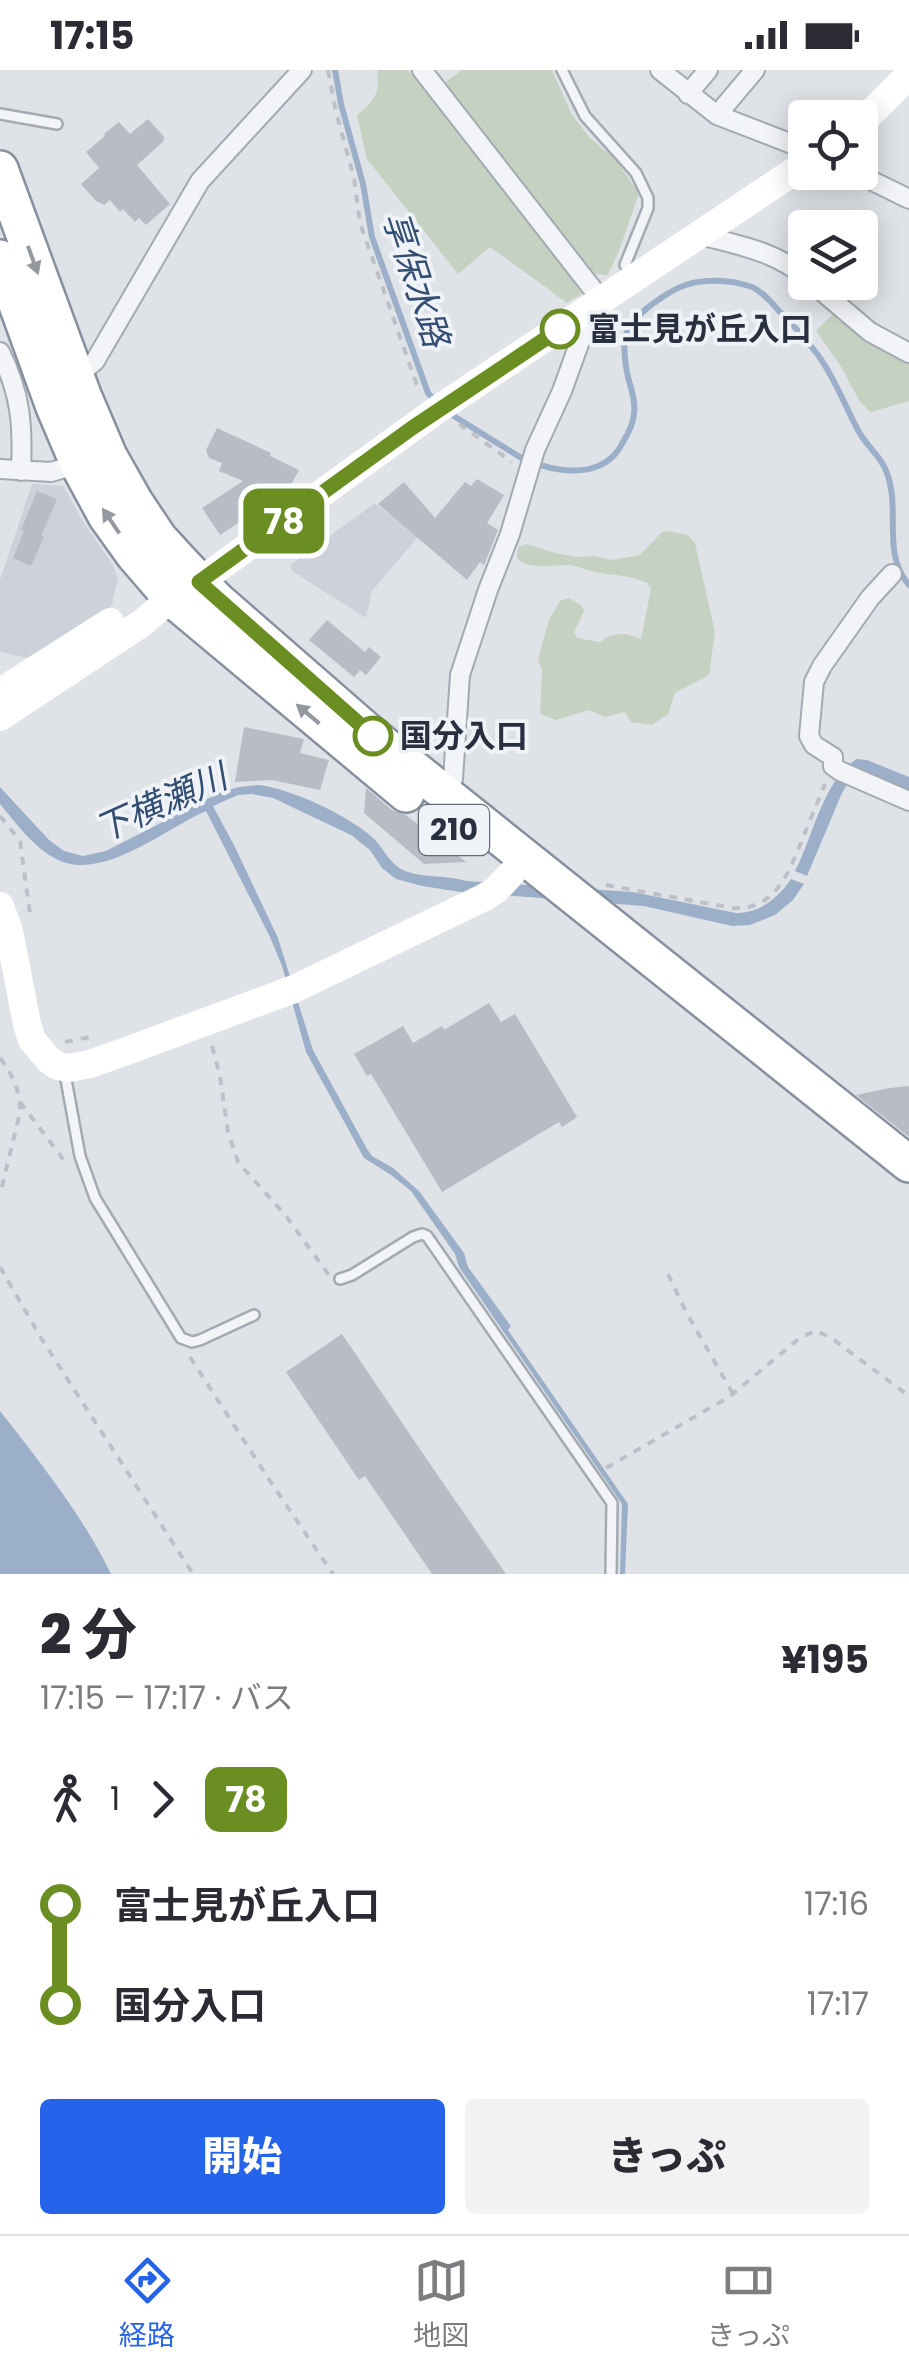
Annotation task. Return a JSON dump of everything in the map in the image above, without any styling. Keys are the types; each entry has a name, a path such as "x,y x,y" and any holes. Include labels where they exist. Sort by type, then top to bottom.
{"highway":[{"name":"210","path":"0,169 109,456 159,538 185,590 364,760 512,873 754,1039"},
{"name":"210","path":"0,258 78,464 106,516 134,554 330,699 909,1164"}],"street":[{"path":"76,377 96,361 200,181 302,70"},
{"path":"422,70 597,305"},
{"path":"660,70 718,114 788,142"},
{"path":"688,94 708,70"},
{"path":"718,114 754,70"},
{"path":"878,106 909,75"},
{"path":"0,717 142,623 390,443 788,175"},
{"path":"878,184 909,199"},
{"path":"700,234 766,253 788,265"},
{"path":"832,300 870,332 909,353"},
{"path":"448,797 454,779 460,675 510,534 528,464 597,305"},
{"path":"0,352 22,416 21,471"},
{"path":"0,469 59,472 78,464"},
{"path":"892,574 822,666 814,682 808,736 814,745 833,757 836,769 909,801"},
{"path":"0,692 133,607 185,590"},
{"path":"0,906 9,930 32,1040 49,1060 60,1056 90,1064 294,989 485,897 512,873"}],"lane":[{"path":"562,70 585,116 636,173 644,188 648,208 625,265 635,279"},
{"path":"0,114 57,124"},
{"path":"60,1056 80,1156 94,1198 181,1338 200,1340 254,1315"},
{"path":"340,1279 413,1237 427,1236 612,1502 611,1574"}],"path":[{"path":"328,70 354,178 360,223 422,398"},
{"path":"451,419 528,464"},
{"path":"602,885 733,908 760,903 776,892 789,872 836,769"},
{"path":"0,816 20,841 31,924"},
{"path":"204,1022 238,1162 286,1216 323,1269 340,1279"},
{"path":"60,1056 99,1037 132,1049"},
{"path":"0,1058 14,1076 20,1112 0,1194"},
{"path":"0,1266 40,1338 193,1574"},
{"path":"668,1274 732,1392"},
{"path":"593,1476 729,1398 811,1332 820,1331 830,1337 909,1396"},
{"path":"904,1391 909,1386"}],"shaded area":[{"path":"32,484 64,486 118,578 112,605 107,610 33,659 0,652 0,580"},
{"path":"375,503 418,537 372,591 366,618 292,571 290,565"}],"green space":[{"path":"377,70 408,70 588,290 567,303 490,247 458,274 367,159 357,115 375,96"},
{"path":"462,70 552,70 572,115 590,138 615,159 639,193 608,275 595,274 443,84"},
{"path":"833,314 868,342 909,364 909,401 871,412 860,402 816,331"},
{"path":"667,531 688,535 695,543 715,632 709,675 675,693 668,714 652,725 631,722 625,712 605,717 589,710 556,720 540,714 542,671 538,659 549,620 560,601 569,598 584,611 574,632 577,638 600,642 620,634 641,639 651,589 635,578 573,566 524,563 517,558 519,547 527,544 555,553 612,560 640,555"}],"water":[{"path":"857,759 909,777 909,791 864,773 848,783 807,876 795,871 827,795 845,768"},
{"path":"258,785 286,791 334,812 372,837 399,868 420,875 633,892 736,913 768,903 791,879 804,884 775,915 750,925 732,926 644,906 461,892 396,879 351,835 273,798 238,795 213,806 278,938 313,1050 367,1149 419,1191 511,1326 508,1330 628,1504 625,1574 620,1574 622,1504 411,1191 364,1158 306,1052 270,937 206,811 132,851 93,864 74,865 40,848 0,804 0,787 49,840 64,851 83,856 106,851 221,792"},
{"path":"0,1411 74,1510 111,1574 0,1574"}],"building":[{"path":"148,119 165,138 137,165 170,204 146,225 139,218 135,222 123,209 120,212 110,200 104,205 96,201 81,184 99,168 86,152 104,134 119,122 130,134"},
{"path":"217,428 299,470 288,490 220,535 202,508 243,481 219,471 222,463 209,458 206,450"},
{"path":"477,479 504,495 487,523 498,530 484,565 480,562 467,580 378,504 404,482 435,518 465,482 471,486"},
{"path":"37,491 57,499 31,566 13,558"},
{"path":"327,620 365,652 369,647 381,657 366,675 360,670 354,677 309,640"},
{"path":"244,727 304,739 300,753 329,760 320,790 272,780 235,782"},
{"path":"366,788 466,862 424,864 364,813"},
{"path":"489,1003 501,1022 515,1014 577,1117 562,1127 559,1122 442,1192 371,1074 367,1076 354,1054 403,1026 413,1043"},
{"path":"909,1086 909,1137 856,1095 889,1088"},
{"path":"342,1334 506,1574 432,1574 365,1476 359,1480 286,1372"}],"waterway":[{"name":"享保水路","path":"335,70 372,237 428,393 436,402"},
{"name":"享保水路","path":"449,413 523,459 565,470 592,468 615,455 633,421 634,404 624,351 627,332 638,316 670,293 693,283 724,281 752,287 814,350 859,432 883,464 891,490 896,560 909,585"}],"bus line":[{"name":"78","path":"373,736 199,582 412,428 560,329"}],"place":[{"name":"富士見が丘入口","path":"560,329"},
{"name":"国分入口","path":"373,736"}],"water label":[{"name":"下横瀬川","path":"161,803"}]}
